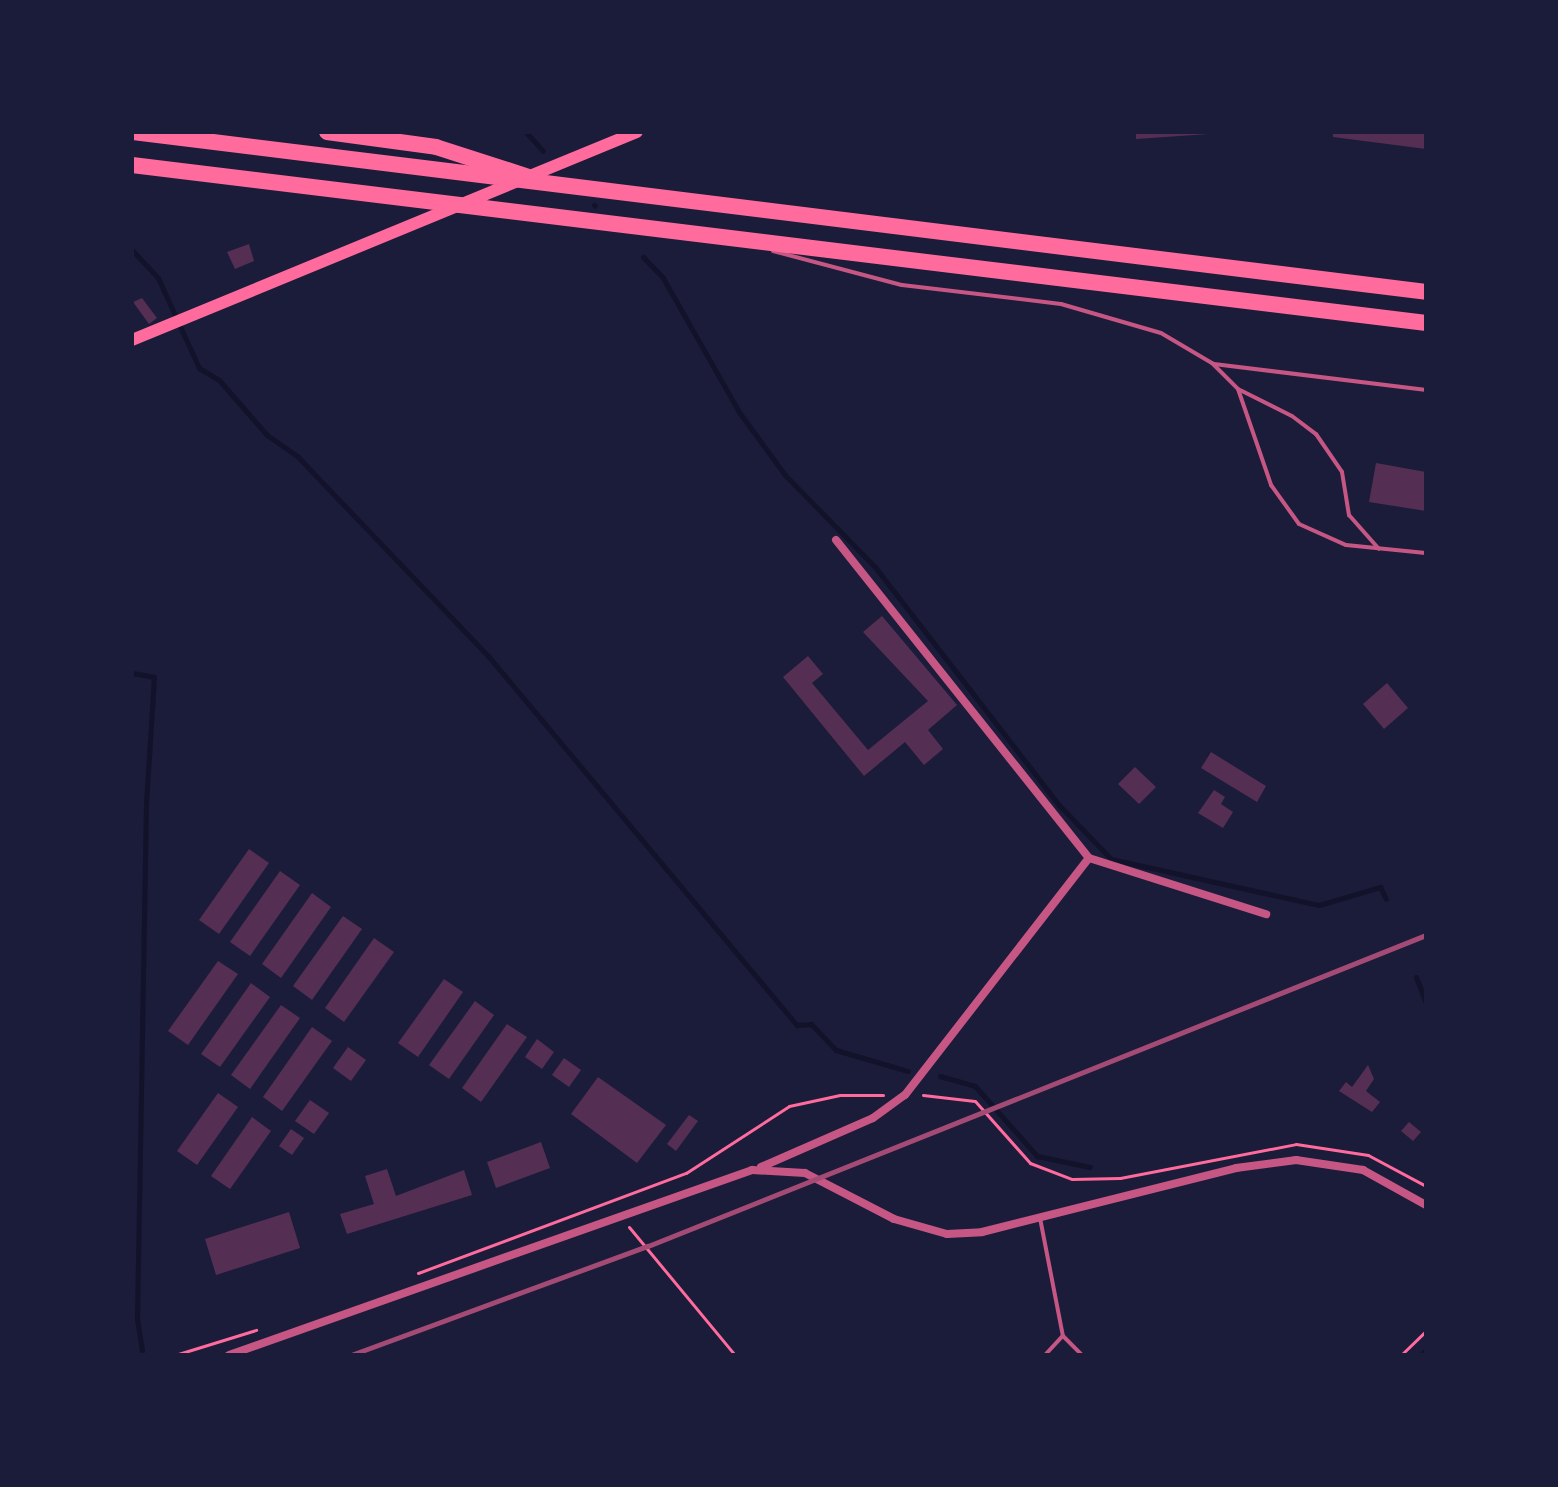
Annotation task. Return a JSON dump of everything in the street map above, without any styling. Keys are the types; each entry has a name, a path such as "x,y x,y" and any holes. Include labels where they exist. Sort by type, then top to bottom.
{"highway":[{"path":"133,132 568,189 1426,292"},
{"path":"327,132 436,147 568,189"},
{"path":"132,165 1426,323"}],"main road":[{"path":"132,340 637,132"}],"street":[{"path":"836,540 1089,858 1266,914"},
{"path":"229,1355 752,1170 873,1118 905,1095 1089,858"},
{"path":"752,1170 805,1173 894,1219 934,1233 982,1232 1236,1168 1296,1160 1363,1170 1426,1205"}],"lane":[{"path":"717,236 902,285 1095,312 1161,333 1212,363 1238,389 1292,416 1316,434 1342,472 1349,515 1379,549"},
{"path":"1212,363 1426,390"},
{"path":"1238,389 1284,507 1299,524 1323,536 1379,549 1426,553"},
{"path":"1040,1218 1063,1336 1082,1355"},
{"path":"1045,1355 1063,1336"}],"path":[{"path":"410,1276 686,1173 789,1106 840,1095 905,1095 975,1101 1030,1163 1072,1179 1120,1178 1296,1144 1368,1155 1426,1186"},
{"path":"608,1203 735,1355"},
{"path":"175,1355 269,1326"},
{"path":"1401,1355 1426,1331"}],"building":[{"path":"1136,132 1209,132 1209,134 1136,139"},
{"path":"1333,132 1426,132 1426,149 1333,137"},
{"path":"249,244 254,261 235,269 227,252"},
{"path":"142,298 157,318 149,324 133,302"},
{"path":"1376,463 1426,472 1426,511 1369,502"},
{"path":"882,616 957,705 928,730 943,749 924,765 905,742 864,776 783,677 808,656 823,674 812,683 868,750 928,701 863,632"},
{"path":"1387,683 1408,708 1384,729 1363,704"},
{"path":"1211,752 1266,786 1257,802 1201,768"},
{"path":"1135,767 1156,787 1139,804 1118,784"},
{"path":"1214,790 1225,797 1221,804 1233,812 1223,828 1198,813"},
{"path":"249,849 269,863 219,934 199,920"},
{"path":"280,871 300,885 250,956 230,942"},
{"path":"312,893 331,907 281,978 262,964"},
{"path":"343,916 362,929 312,1000 293,986"},
{"path":"374,938 394,952 344,1022 325,1008"},
{"path":"218,961 238,974 188,1045 168,1031"},
{"path":"444,979 463,992 418,1057 398,1043"},
{"path":"251,983 270,997 220,1067 201,1054"},
{"path":"475,1001 494,1015 449,1079 429,1065"},
{"path":"281,1005 300,1018 250,1089 231,1075"},
{"path":"507,1024 527,1037 481,1102 462,1088"},
{"path":"312,1027 332,1041 282,1111 263,1097"},
{"path":"537,1039 554,1052 542,1069 525,1057"},
{"path":"348,1047 366,1060 351,1081 333,1068"},
{"path":"564,1058 581,1070 569,1087 552,1075"},
{"path":"1368,1065 1374,1079 1366,1091 1380,1102 1372,1112 1339,1091 1346,1082 1352,1087"},
{"path":"598,1077 666,1125 637,1163 571,1114"},
{"path":"218,1093 238,1107 197,1165 177,1151"},
{"path":"310,1100 329,1113 314,1134 295,1121"},
{"path":"689,1115 698,1121 676,1151 667,1144"},
{"path":"252,1117 271,1131 230,1189 211,1176"},
{"path":"1409,1122 1421,1132 1413,1141 1401,1131"},
{"path":"291,1129 304,1138 292,1155 279,1146"},
{"path":"541,1142 550,1168 496,1188 487,1162"},
{"path":"387,1169 396,1196 464,1170 472,1195 347,1234 340,1214 374,1204 365,1176"},
{"path":"289,1212 300,1248 216,1275 205,1239"}],"waterway":[{"path":"526,132 543,151"},
{"path":"132,250 158,278 199,368 219,380 267,435 298,457 489,657 797,1025 811,1024 836,1050 908,1071"},
{"path":"643,257 663,278 739,412 785,475 875,567 1060,806 1111,859 1319,905 1380,887 1386,899"},
{"path":"132,673 154,677 146,804 137,1319 142,1351"},
{"path":"1416,977 1426,1003"},
{"path":"940,1076 975,1086 1037,1156 1090,1167"},
{"path":"1421,1355 1426,1350"}],"railway":[{"path":"351,1355 648,1246 1426,935"}]}
